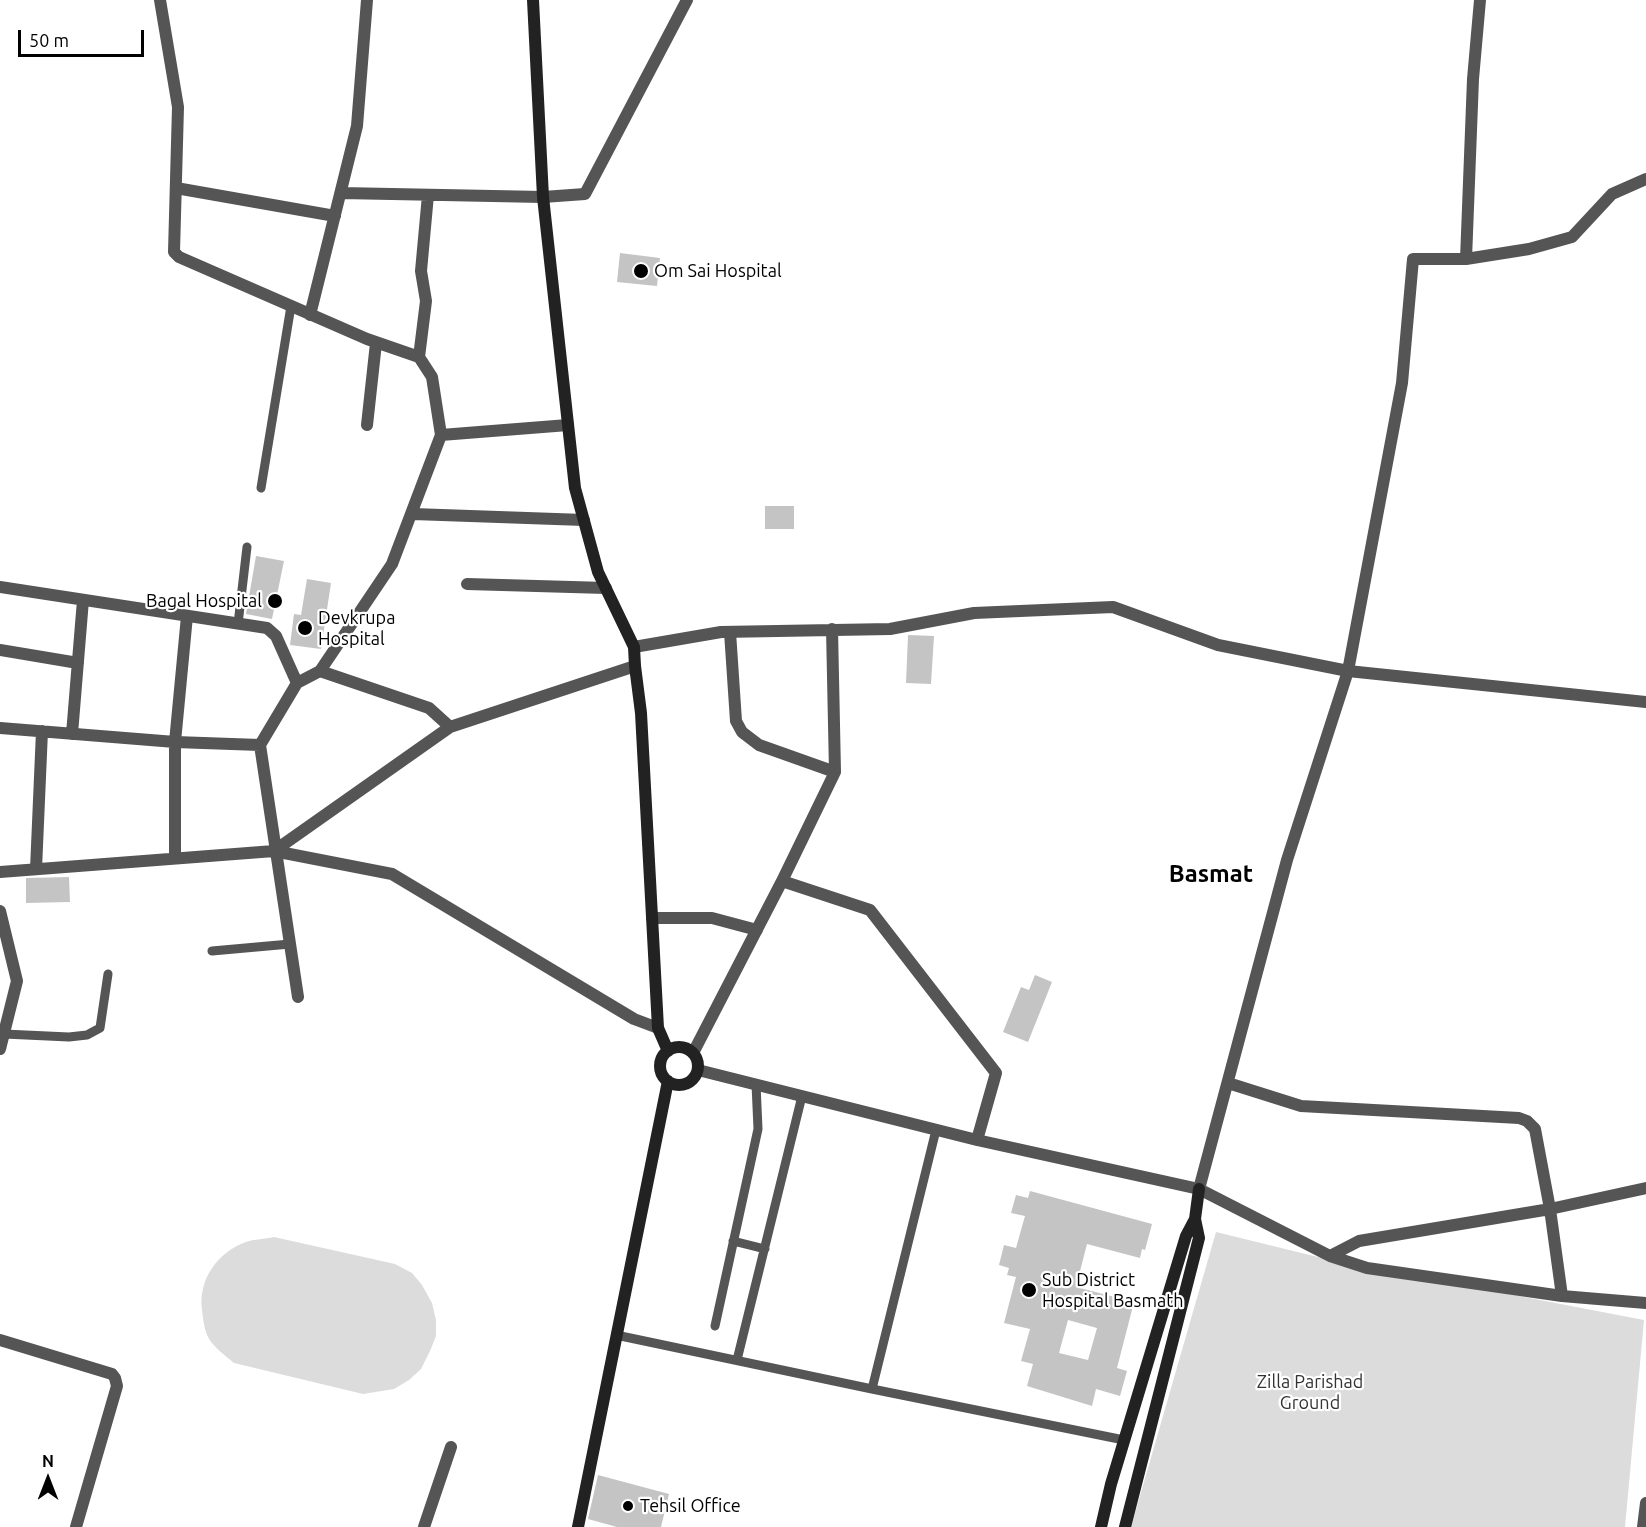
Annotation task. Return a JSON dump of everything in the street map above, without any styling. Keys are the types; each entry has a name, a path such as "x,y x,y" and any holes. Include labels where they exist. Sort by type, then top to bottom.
{"main road":[{"path":"533,0 543,197 575,488 598,572 634,647 641,713 658,1028 668,1051"},
{"path":"676,1047 686,1048 698,1060 698,1070 694,1078 686,1084 676,1085 668,1081 660,1069 663,1056 668,1051 676,1047"},
{"path":"578,1527 668,1081"},
{"path":"1125,1527 1199,1238 1196,1219 1199,1189"},
{"path":"1101,1527 1124,1440 1186,1236 1196,1219"}],"street":[{"path":"160,0 178,107 174,252 179,257 310,315 419,357 432,377 441,435 392,564 320,671 297,683 260,745 274,851 298,997"},
{"path":"310,315 357,126 367,0"},
{"path":"341,193 543,197 585,194 687,0"},
{"path":"1466,259 1473,78 1480,0"},
{"path":"1199,1189 1287,860 1348,671 1402,383 1413,259 1466,259 1529,249 1572,237 1612,194 1646,179"},
{"path":"176,188 335,216"},
{"path":"419,357 426,301 422,271 428,195"},
{"path":"367,425 376,342"},
{"path":"441,435 568,425"},
{"path":"412,514 584,520"},
{"path":"467,584 606,588"},
{"path":"0,587 267,628 272,631 297,683"},
{"path":"72,734 83,600"},
{"path":"634,647 730,632 890,629 974,613 1113,607 1218,645 1348,671 1646,702"},
{"path":"175,858 175,742 187,616"},
{"path":"693,1053 782,881 835,772 832,629"},
{"path":"730,632 736,721 742,732 759,745 835,772"},
{"path":"0,650 78,663"},
{"path":"274,851 450,727 635,666"},
{"path":"320,671 429,708 450,727"},
{"path":"0,728 175,742 260,745"},
{"path":"36,869 42,731"},
{"path":"0,872 274,851 392,874 634,1019 658,1028"},
{"path":"782,881 870,910 996,1073 977,1140"},
{"path":"0,911 16,981 5,1006 4,1034 0,1049"},
{"path":"652,918 712,918 757,930"},
{"path":"698,1070 977,1140 1199,1189 1330,1256 1367,1268 1562,1296 1646,1304"},
{"path":"1228,1083 1301,1106 1518,1118 1527,1121 1534,1129 1550,1209 1562,1296"},
{"path":"1330,1256 1359,1240 1550,1209 1646,1188"},
{"path":"0,1340 112,1374 115,1378 117,1386 76,1527"},
{"path":"424,1527 451,1447"},
{"path":"1643,1527 1646,1503"}],"lane":[{"path":"261,488 291,306"},
{"path":"238,624 248,547"},
{"path":"212,951 290,944"},
{"path":"4,1034 69,1037 87,1035 100,1028 108,974"},
{"path":"715,1326 758,1129 756,1084"},
{"path":"737,1360 802,1096"},
{"path":"872,1389 936,1130"},
{"path":"734,1241 765,1249"},
{"path":"616,1335 1124,1440"}],"green space":[{"name":"Zilla Parishad Ground","path":"1216,1232 1326,1259 1644,1320 1625,1527 1131,1527"},
{"path":"274,1237 395,1264 412,1273 432,1303 436,1320 436,1336 421,1369 394,1389 363,1394 234,1363 220,1351 208,1337 204,1324 202,1299 207,1277 227,1252 249,1241"}],"building":[{"path":"620,253 660,258 657,286 617,282"},
{"path":"765,506 794,506 794,529 765,529"},
{"path":"256,556 284,561 272,619 246,614"},
{"path":"307,579 331,583 321,649 290,645 294,614 301,615"},
{"path":"908,635 934,636 931,684 906,683"},
{"path":"69,877 70,902 26,903 26,878"},
{"path":"1035,975 1052,982 1028,1042 1003,1032 1021,987 1029,990"},
{"path":"1030,1191 1152,1224 1145,1250 1142,1249 1140,1258 1087,1244 1076,1287 1134,1302 1117,1368 1127,1371 1120,1396 1096,1389 1092,1406 1027,1386 1033,1364 1021,1361 1030,1329 1004,1323 1016,1277 1007,1275 1009,1268 999,1265 1004,1245 1016,1248 1025,1216 1011,1213 1016,1195 1028,1198","holes":["1068,1320 1097,1328 1088,1360 1059,1353"]},
{"name":"Tehsil Office","path":"598,1475 669,1494 661,1527 617,1527 588,1519"}],"place":[{"name":"Om Sai Hospital","path":"641,271"},
{"name":"Bagal Hospital","path":"275,601"},
{"name":"Devkrupa Hospital","path":"305,628"},
{"name":"Sub District Hospital Basmath","path":"1029,1290"},
{"name":"Tehsil Office","path":"628,1506"}],"district":[{"name":"Basmat","path":"1211,874"}]}
